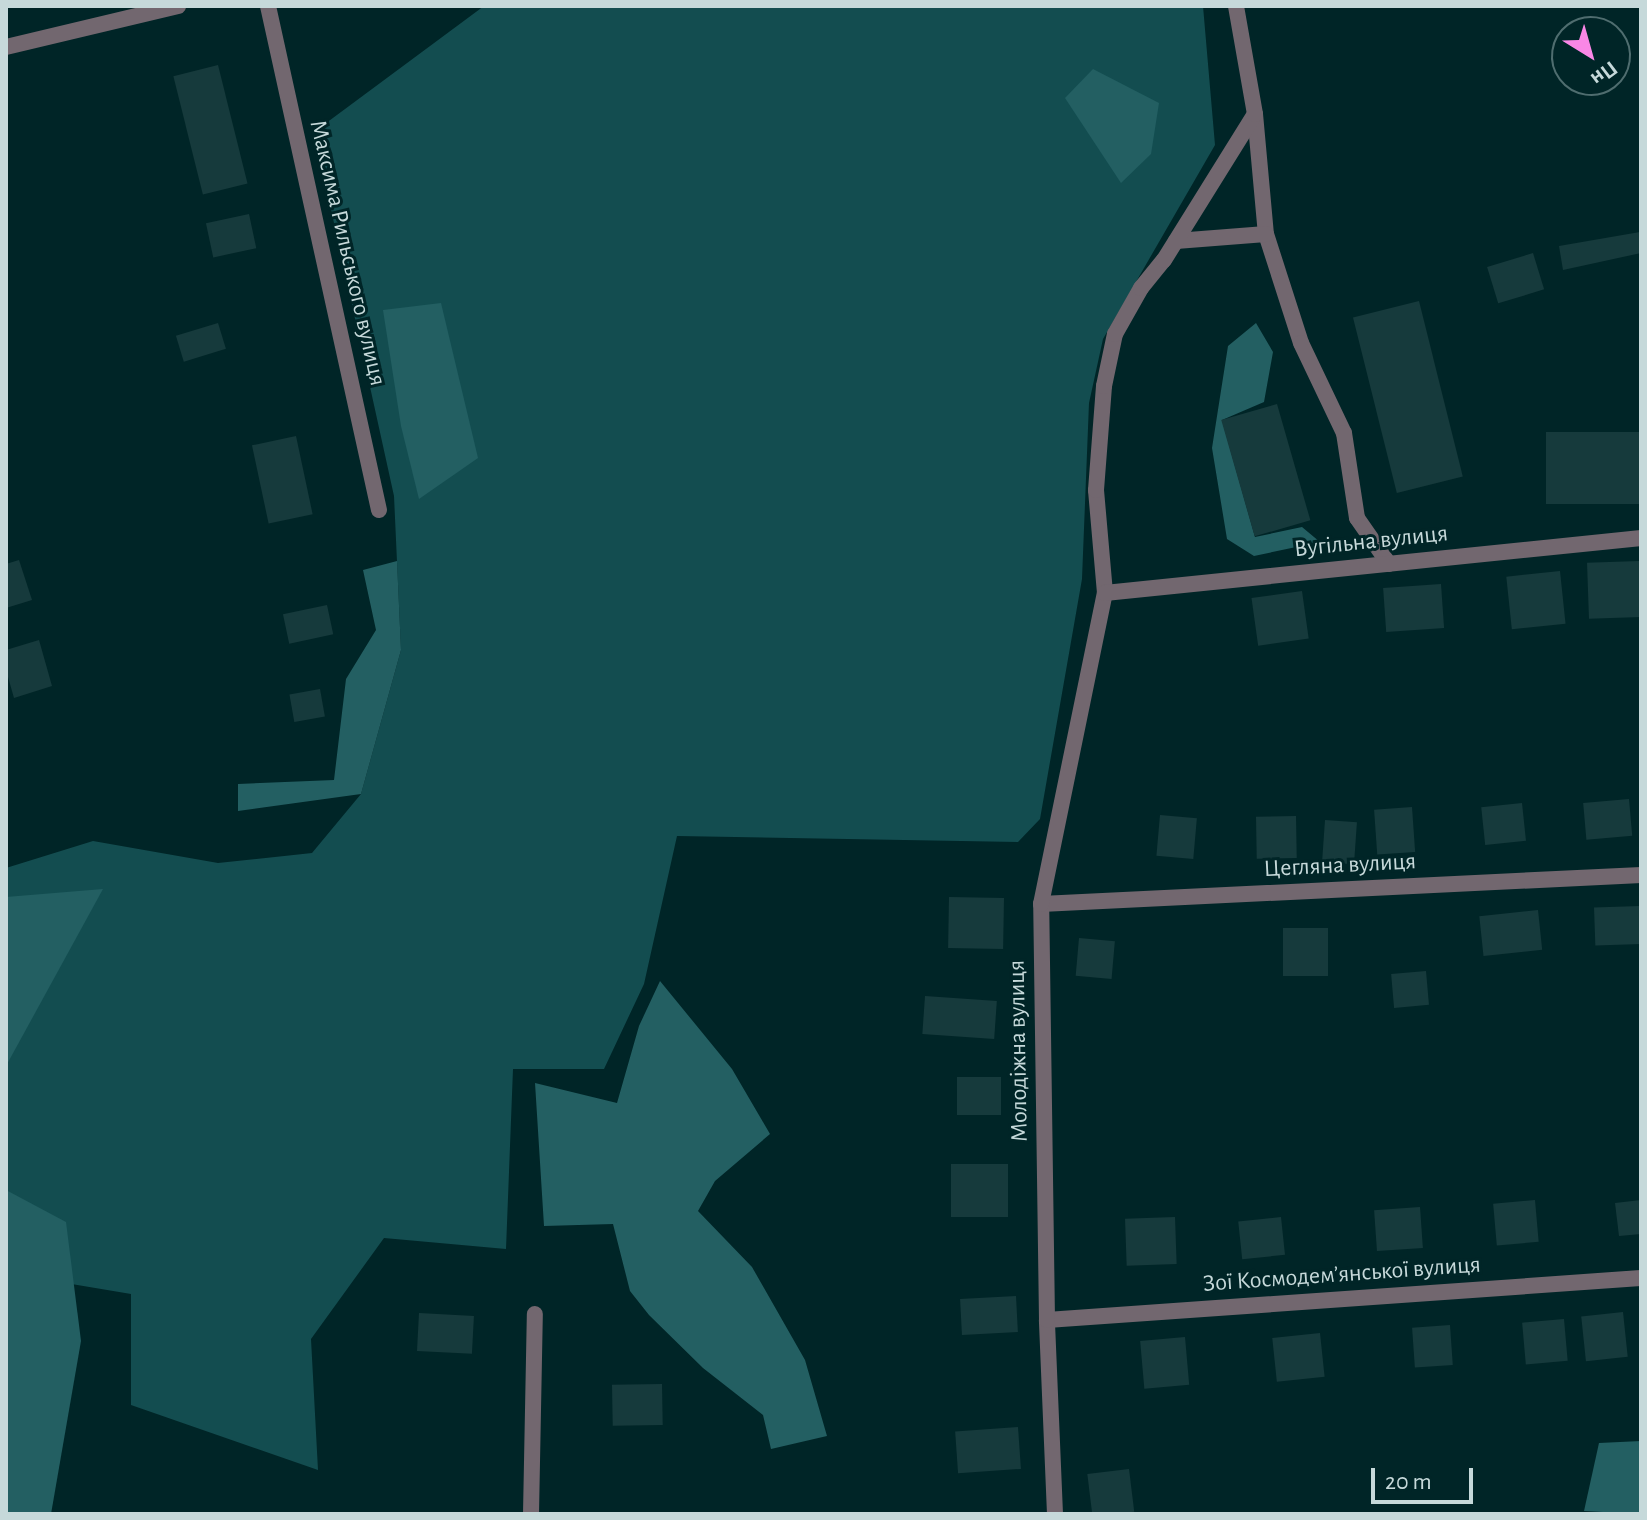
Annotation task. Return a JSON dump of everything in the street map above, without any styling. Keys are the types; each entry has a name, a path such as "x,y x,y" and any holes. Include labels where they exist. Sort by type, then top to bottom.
{"street":[{"path":"6,47 178,6"},
{"name":"Максима Рильського вулиця","path":"268,6 379,510"},
{"path":"1236,6 1255,114 1266,234 1301,343 1344,433 1357,518 1389,564"},
{"name":"Молодіжна вулиця","path":"1055,1514 1047,1320 1041,904 1105,593 1096,490 1104,386 1115,334 1141,288 1176,241 1255,114"},
{"path":"1176,241 1266,234"},
{"name":"Вугільна вулиця","path":"1105,593 1641,538"},
{"name":"Цегляна вулиця","path":"1041,904 1641,875"},
{"name":"Зої Космодем’янської вулиця","path":"1047,1320 1641,1278"},
{"path":"531,1514 535,1314"}],"shaded area":[{"path":"484,6 1203,6 1215,145 1103,339 1089,403 1082,579 1040,819 1018,842 677,836 644,984 604,1069 513,1069 506,1249 384,1238 311,1339 318,1470 131,1405 131,1294 6,1273 6,868 93,841 218,863 312,853 361,794 401,650 394,496 314,132"},
{"path":"1093,69 1159,103 1151,154 1121,183 1065,98"},
{"path":"441,303 478,458 419,499 401,426 383,310"},
{"path":"1256,323 1273,352 1264,402 1222,420 1255,537 1302,527 1320,542 1254,556 1227,539 1212,448 1228,346"},
{"path":"397,561 401,650 361,794 238,811 238,784 334,780 346,679 376,630 363,570"},
{"path":"103,889 6,1066 6,897"},
{"path":"660,981 732,1069 770,1134 715,1181 698,1211 752,1267 805,1360 827,1436 771,1449 763,1415 703,1368 649,1315 630,1291 613,1224 544,1226 535,1083 617,1103 639,1026"},
{"path":"6,1190 66,1222 81,1341 51,1514 6,1514"},
{"path":"1641,1441 1641,1514 1584,1511 1599,1443"}],"building":[{"path":"218,65 248,183 203,195 173,76"},
{"path":"249,214 256,248 213,257 206,223"},
{"path":"1640,232 1641,253 1563,270 1559,246"},
{"path":"1533,253 1544,289 1498,303 1487,267"},
{"path":"1419,301 1463,477 1397,493 1353,317"},
{"path":"218,323 226,349 184,362 176,336"},
{"path":"1277,404 1310,520 1255,536 1221,420"},
{"path":"1546,432 1641,432 1641,504 1546,504"},
{"path":"296,436 313,514 269,524 252,445"},
{"path":"19,560 32,600 6,608 6,564"},
{"path":"1639,561 1641,617 1589,619 1587,563"},
{"path":"1560,571 1566,624 1512,629 1506,577"},
{"path":"1441,584 1444,628 1386,632 1383,588"},
{"path":"1302,591 1309,639 1258,646 1251,598"},
{"path":"327,605 333,634 289,644 283,614"},
{"path":"39,640 52,686 14,698 6,670 6,650"},
{"path":"320,689 325,717 294,722 289,694"},
{"path":"1629,799 1632,836 1586,840 1583,803"},
{"path":"1522,803 1526,841 1485,845 1481,807"},
{"path":"1412,807 1415,852 1377,855 1374,810"},
{"path":"1160,815 1197,818 1193,859 1156,856"},
{"path":"1296,816 1297,858 1257,859 1256,817"},
{"path":"1325,820 1357,822 1354,864 1322,862"},
{"path":"949,897 1004,898 1003,949 948,948"},
{"path":"1640,906 1641,944 1595,946 1594,908"},
{"path":"1538,910 1542,950 1484,956 1479,916"},
{"path":"1283,928 1328,928 1328,976 1283,976"},
{"path":"1079,938 1115,941 1112,979 1076,976"},
{"path":"1426,971 1429,1005 1394,1008 1391,974"},
{"path":"925,996 997,1001 994,1039 922,1034"},
{"path":"957,1077 1001,1077 1001,1115 957,1115"},
{"path":"951,1164 1008,1164 1008,1217 951,1217"},
{"path":"1535,1200 1539,1242 1497,1246 1493,1204"},
{"path":"1641,1200 1641,1234 1619,1236 1615,1203"},
{"path":"1420,1207 1423,1248 1377,1251 1374,1210"},
{"path":"1175,1217 1177,1264 1127,1266 1125,1219"},
{"path":"1281,1217 1285,1255 1242,1259 1238,1221"},
{"path":"1016,1296 1018,1332 962,1335 960,1299"},
{"path":"1623,1312 1628,1357 1586,1361 1581,1316"},
{"path":"419,1313 474,1316 472,1354 417,1351"},
{"path":"1564,1319 1568,1361 1526,1365 1522,1323"},
{"path":"1450,1325 1453,1365 1415,1368 1412,1328"},
{"path":"1320,1333 1325,1377 1277,1382 1272,1338"},
{"path":"1185,1337 1189,1385 1144,1389 1140,1341"},
{"path":"662,1384 663,1425 613,1426 612,1385"},
{"path":"1018,1427 1021,1469 958,1473 955,1431"},
{"path":"1129,1469 1134,1512 1092,1514 1087,1474"}]}
